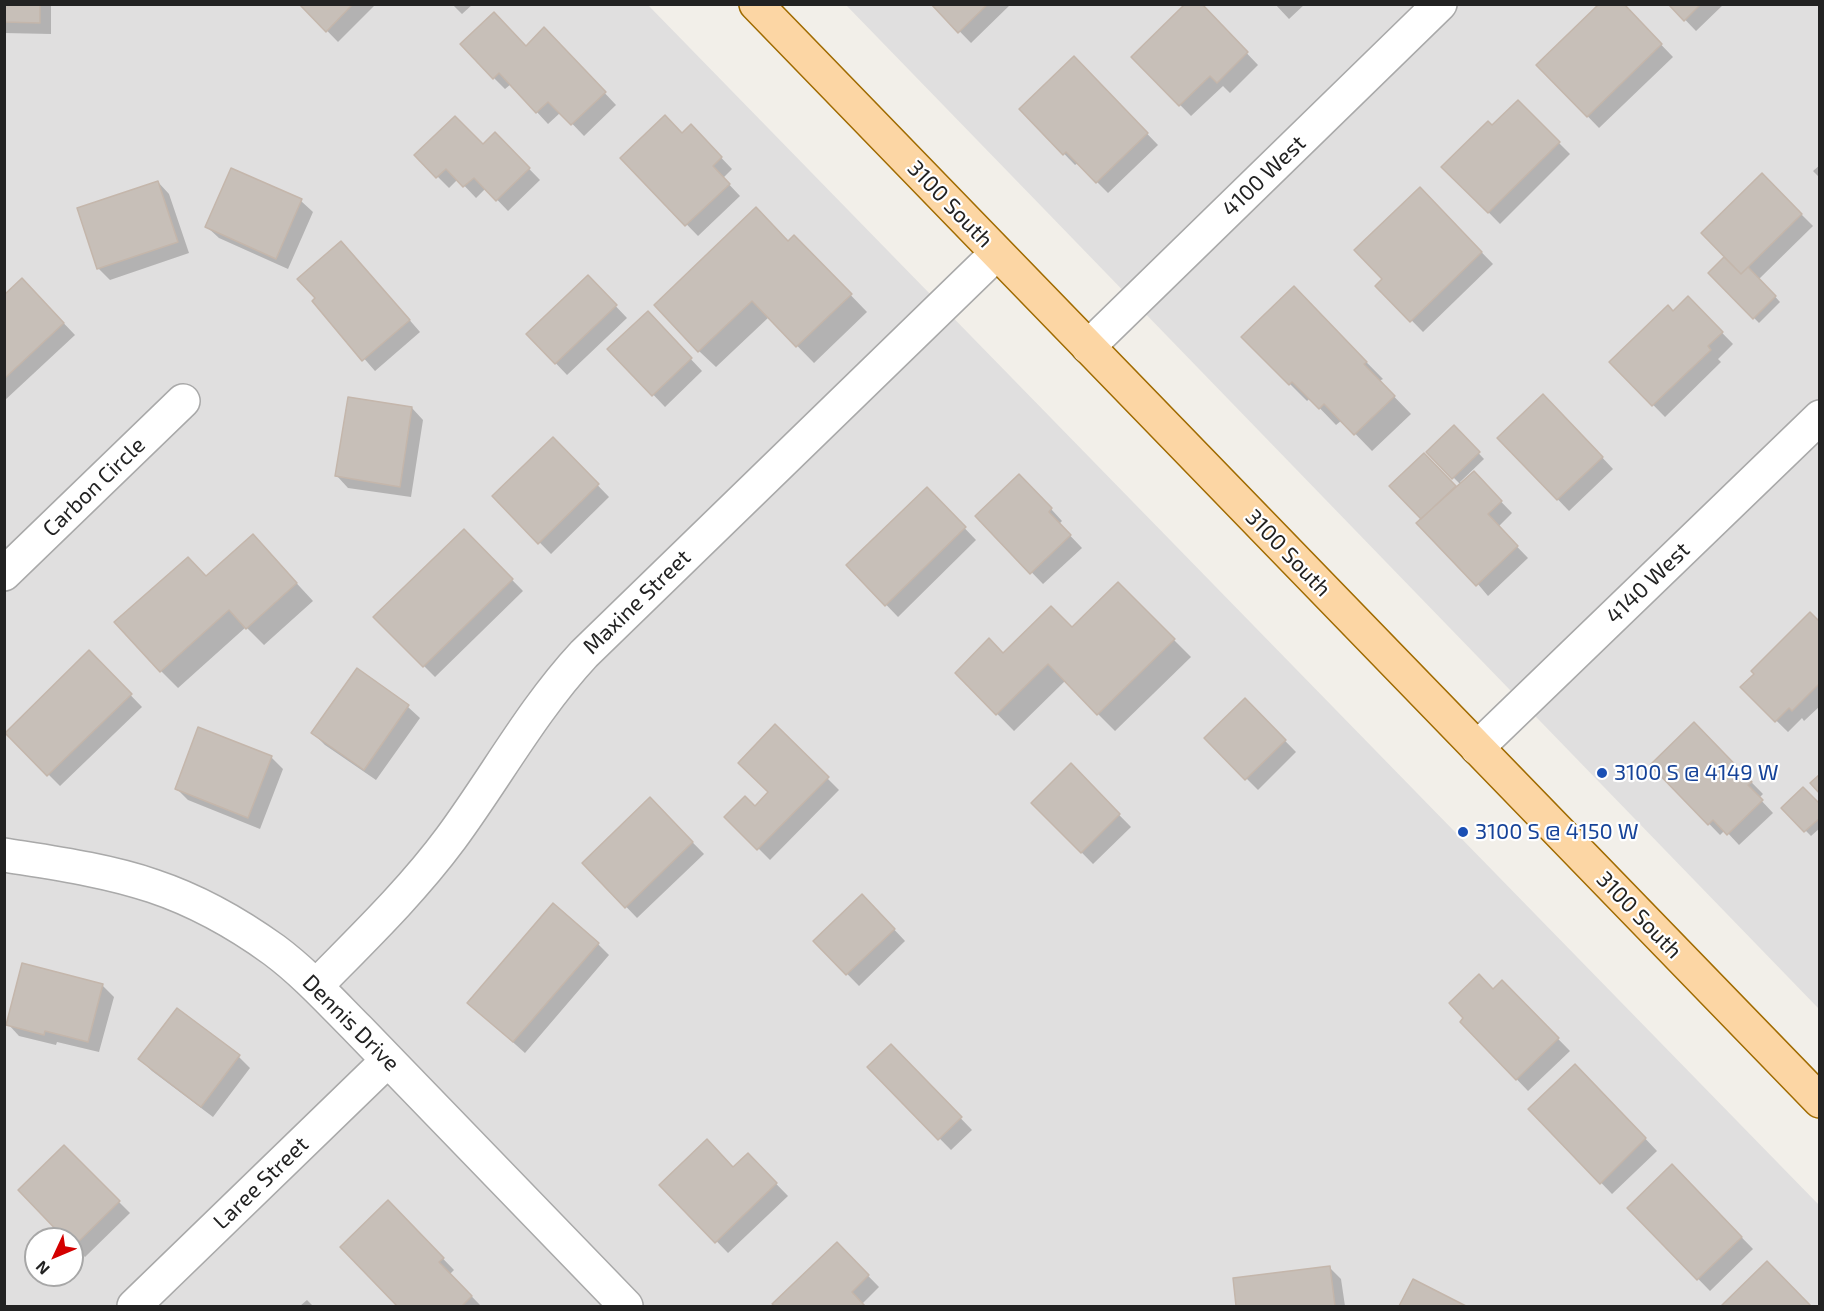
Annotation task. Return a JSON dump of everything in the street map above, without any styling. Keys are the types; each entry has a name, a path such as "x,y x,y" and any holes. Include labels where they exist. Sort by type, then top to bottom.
{"main road":[{"name":"3100 South","path":"756,4 1820,1101"}],"street":[{"name":"4100 West","path":"1088,347 1440,4"},
{"name":"Maxine Street","path":"316,987 450,840 545,698 577,661 997,253"},
{"name":"Carbon Circle","path":"4,574 183,401"},
{"name":"4140 West","path":"1477,748 1820,417"},
{"name":"Dennis Drive","path":"4,855 121,877 164,890 216,914 275,951 316,987 626,1306"},
{"name":"Laree Street","path":"134,1306 388,1060"}],"shaded area":[{"path":"5,5 648,5 1819,1205 1819,1306 5,1306"},
{"path":"846,5 1819,5 1819,1009 1044,209"}],"building":[{"path":"4,4 40,4 40,23 4,22"},
{"path":"299,4 353,4 326,32"},
{"path":"931,4 988,4 958,33"},
{"path":"1185,4 1202,4 1248,52 1217,83 1210,76 1179,106 1131,57"},
{"path":"1599,4 1624,4 1662,44 1587,117 1536,65"},
{"path":"1668,4 1701,4 1684,21"},
{"path":"494,12 526,46 544,27 606,92 571,125 548,102 536,113 499,73 493,79 460,44"},
{"path":"1074,56 1148,133 1096,183 1066,152 1063,155 1019,109"},
{"path":"1518,100 1560,142 1488,213 1441,167 1488,121 1492,125"},
{"path":"665,115 682,133 691,124 722,157 713,166 730,184 685,226 620,158"},
{"path":"455,116 483,144 495,132 530,168 496,201 474,178 463,187 446,169 436,178 414,155"},
{"path":"231,168 302,199 276,259 205,227"},
{"path":"1762,173 1802,214 1741,274 1701,233"},
{"path":"158,181 178,242 97,269 77,208"},
{"path":"1420,187 1482,252 1410,322 1375,286 1382,279 1354,250"},
{"path":"756,207 788,241 794,235 852,294 796,347 752,301 698,352 654,305"},
{"path":"341,241 410,320 362,361 312,301 315,298 297,279"},
{"path":"1724,257 1741,274 1748,267 1776,296 1753,319 1708,273"},
{"path":"588,275 617,305 555,364 526,334"},
{"path":"22,278 64,323 4,379 4,295"},
{"path":"1294,286 1367,362 1364,364 1395,396 1354,435 1324,404 1319,409 1292,382 1289,385 1241,337"},
{"path":"1688,296 1723,332 1708,346 1711,350 1652,406 1609,362 1668,305 1673,311"},
{"path":"648,311 692,358 652,396 607,349"},
{"path":"1543,394 1603,457 1557,500 1497,438"},
{"path":"348,397 412,407 400,487 335,476"},
{"path":"1454,425 1480,452 1452,479 1426,452"},
{"path":"553,437 599,484 538,544 492,496"},
{"path":"1424,453 1456,486 1421,519 1389,486"},
{"path":"1474,471 1502,501 1488,514 1518,546 1476,586 1416,523"},
{"path":"1019,474 1052,508 1049,512 1071,535 1030,574 975,516"},
{"path":"927,487 966,527 885,606 846,565"},
{"path":"464,529 513,579 423,667 373,617"},
{"path":"253,534 297,583 246,629 229,610 160,672 114,622 188,557 206,576"},
{"path":"1118,582 1175,639 1097,715 1048,664 996,715 955,673 989,638 1003,653 1051,606 1072,627"},
{"path":"1810,612 1820,622 1820,683 1792,711 1789,708 1775,722 1740,687 1754,674 1751,671"},
{"path":"89,650 132,694 47,776 5,733"},
{"path":"357,668 409,705 364,770 311,733"},
{"path":"1245,698 1286,740 1245,780 1204,738"},
{"path":"1694,722 1752,782 1748,785 1763,800 1727,835 1713,820 1708,825 1650,765"},
{"path":"775,724 829,777 757,850 724,817 745,796 755,806 768,792 738,763"},
{"path":"198,727 272,756 248,818 175,789"},
{"path":"1071,763 1120,814 1081,853 1031,803"},
{"path":"1820,774 1820,794 1810,783"},
{"path":"1803,787 1820,804 1820,818 1804,832 1781,808"},
{"path":"650,797 693,842 625,908 582,863"},
{"path":"862,894 895,929 846,975 813,941"},
{"path":"553,903 599,943 513,1042 467,1003"},
{"path":"22,963 103,984 88,1042 45,1031 44,1035 6,1025"},
{"path":"1479,974 1493,989 1502,980 1559,1038 1516,1080 1460,1022 1463,1018 1449,1003"},
{"path":"177,1008 240,1055 201,1107 138,1059"},
{"path":"891,1044 962,1117 938,1140 867,1067"},
{"path":"1575,1064 1646,1138 1600,1184 1528,1109"},
{"path":"707,1139 733,1167 748,1153 777,1183 715,1243 659,1185"},
{"path":"64,1145 120,1201 84,1236 84,1227 53,1227 18,1190"},
{"path":"1672,1164 1742,1237 1697,1280 1627,1208"},
{"path":"388,1200 444,1258 439,1262 472,1296 462,1306 397,1306 340,1247"},
{"path":"837,1242 869,1275 852,1292 865,1306 775,1306 772,1304"},
{"path":"1767,1261 1811,1306 1721,1306"},
{"path":"1330,1266 1335,1306 1236,1306 1233,1278"},
{"path":"1413,1279 1466,1306 1399,1306"}],"place":[{"name":"3100 S @ 4149 W","path":"1602,773"},
{"name":"3100 S @ 4150 W","path":"1463,832"}]}
